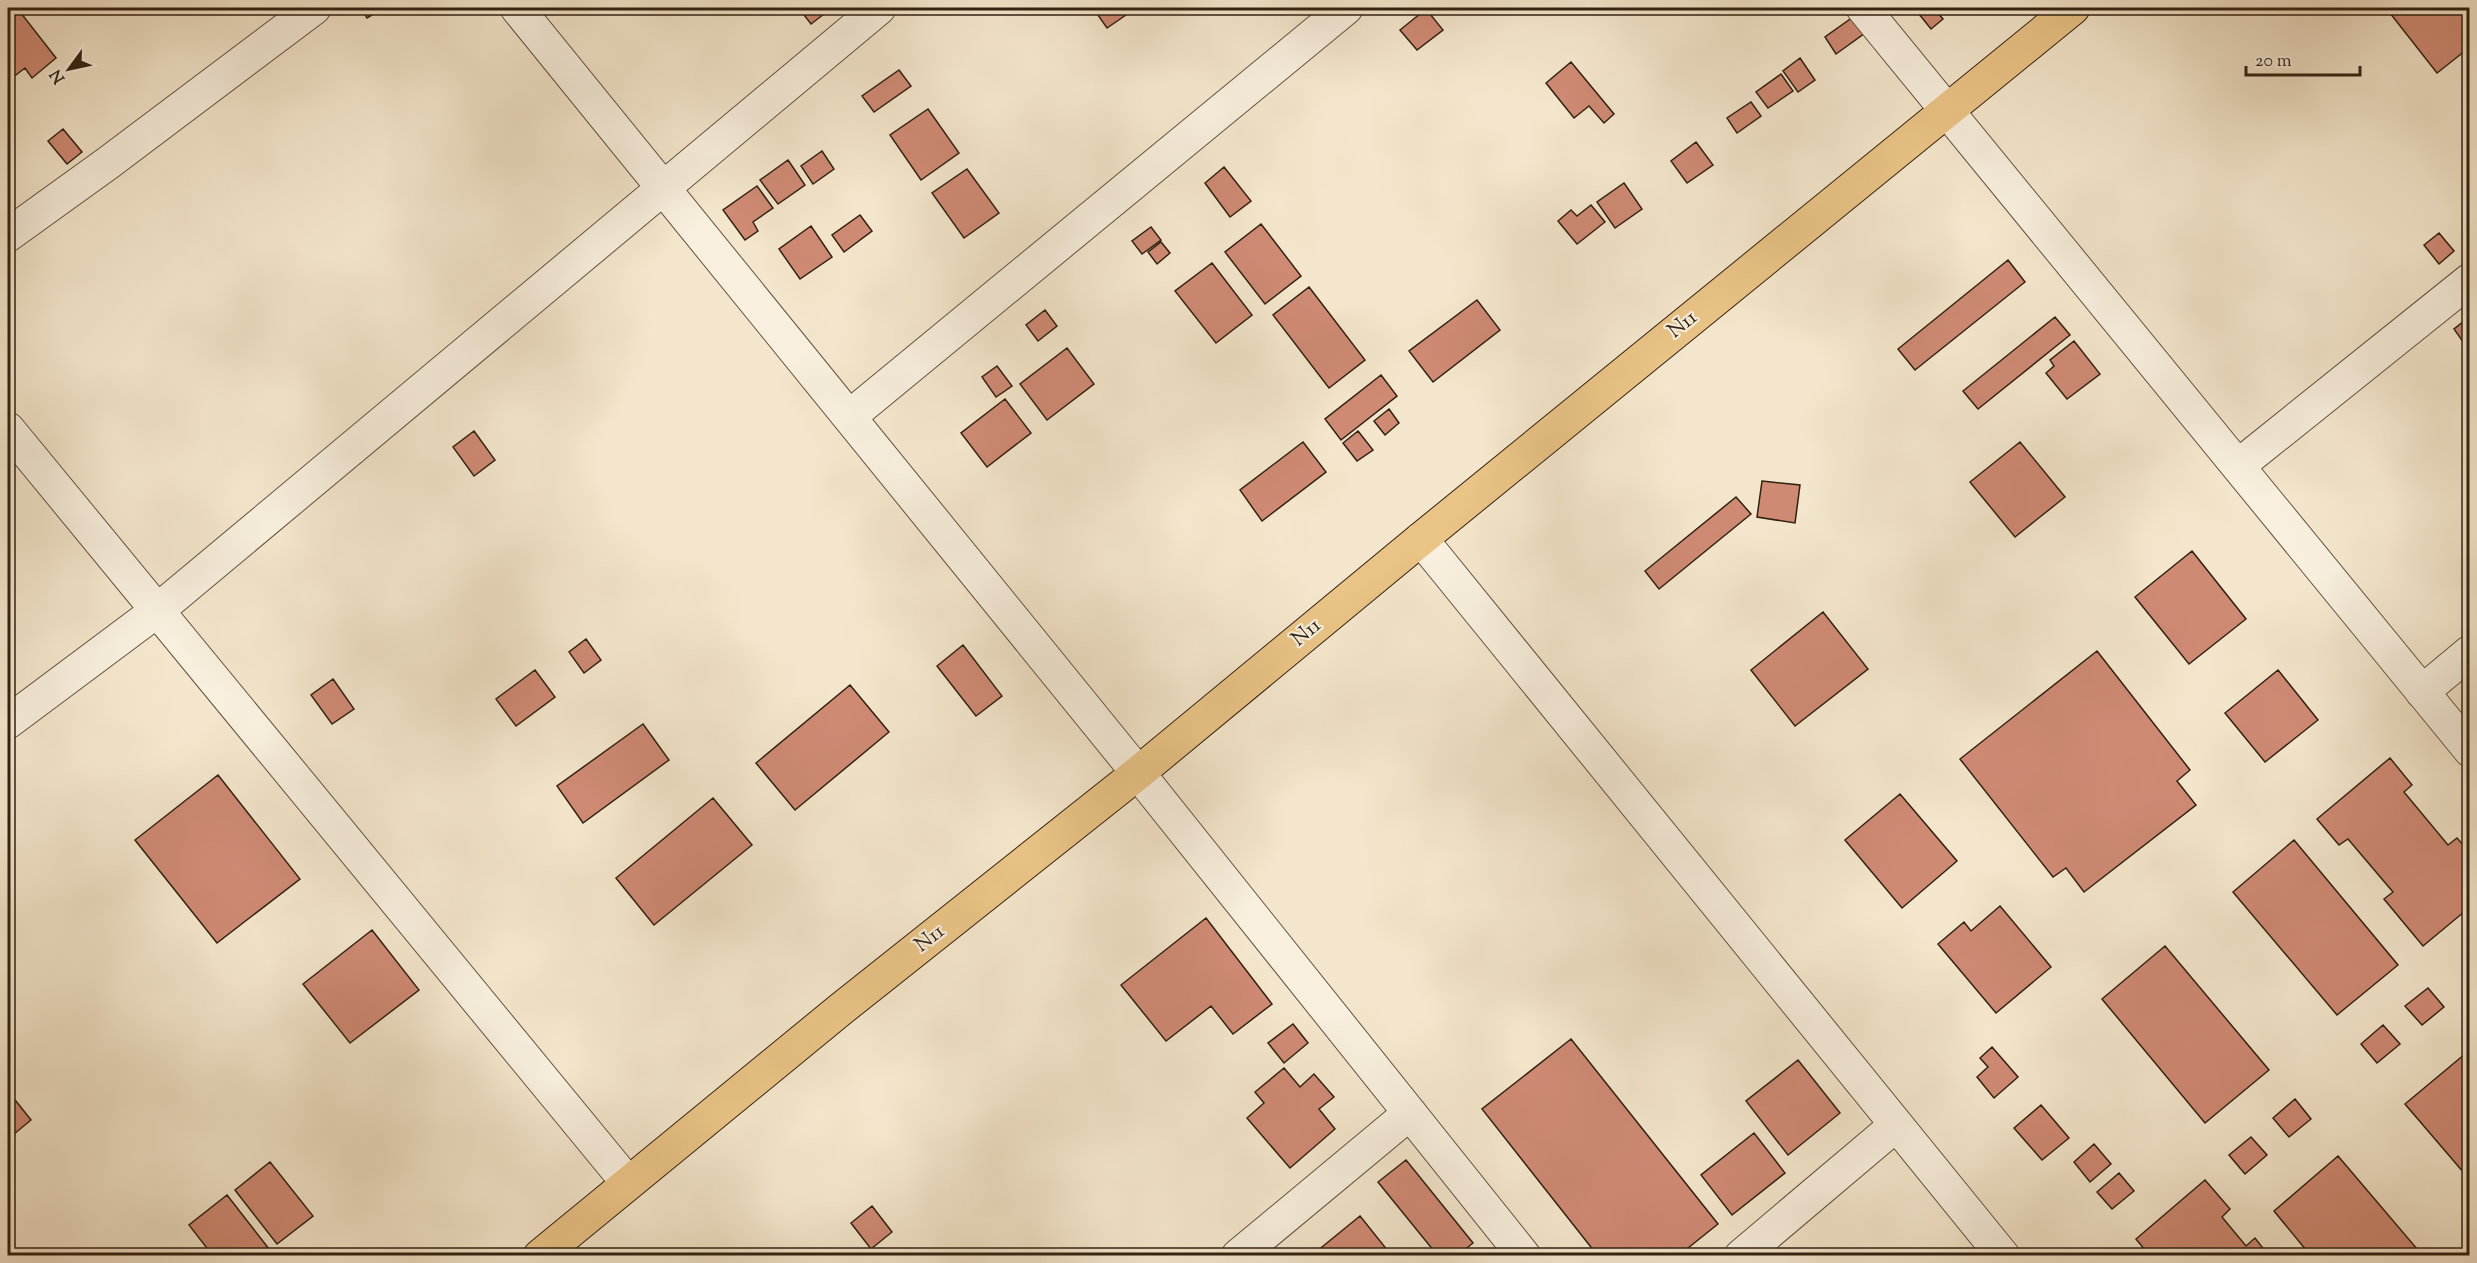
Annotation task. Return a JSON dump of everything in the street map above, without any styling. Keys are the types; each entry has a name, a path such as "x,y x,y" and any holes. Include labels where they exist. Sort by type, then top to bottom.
{"main road":[{"name":"N11","path":"540,1256 841,1009 1138,773 1421,538 2073,8"}],"street":[{"path":"8,235 314,8"},
{"path":"517,8 1138,773 1524,1256"},
{"path":"8,722 158,610 879,8"},
{"path":"849,417 1346,8"},
{"path":"1863,8 1948,109 2469,750"},
{"path":"2238,466 2469,280"},
{"path":"8,429 628,1183"},
{"path":"1421,538 2003,1256"},
{"path":"2422,692 2469,652"},
{"path":"1238,1256 1410,1113"},
{"path":"1741,1256 1896,1125"}],"building":[{"path":"8,8 17,8 56,58 32,78 25,68 8,81"},
{"path":"361,8 384,8 367,18"},
{"path":"807,8 819,8 824,14 811,24 801,11"},
{"path":"1093,8 1136,8 1107,28"},
{"path":"1934,8 1943,19 1931,29 1915,9"},
{"path":"2386,8 2466,8 2470,12 2470,47 2437,73"},
{"path":"1426,9 1443,30 1417,50 1400,30"},
{"path":"1853,17 1865,33 1836,54 1825,37"},
{"path":"1800,58 1815,80 1798,92 1783,71"},
{"path":"1571,62 1614,114 1604,123 1589,106 1574,118 1546,83"},
{"path":"899,70 911,86 874,112 862,96"},
{"path":"1781,74 1793,91 1768,108 1756,92"},
{"path":"1751,102 1761,116 1737,133 1727,118"},
{"path":"928,109 959,153 921,180 890,135"},
{"path":"63,129 82,152 67,164 48,141"},
{"path":"1696,142 1713,165 1687,183 1671,161"},
{"path":"822,151 834,169 813,184 801,166"},
{"path":"788,160 805,185 778,204 760,180"},
{"path":"1224,167 1251,201 1230,217 1205,183"},
{"path":"967,169 999,213 964,238 932,193"},
{"path":"1624,183 1642,209 1615,228 1597,202"},
{"path":"757,186 773,208 753,222 758,231 745,240 723,210"},
{"path":"1591,205 1605,222 1577,244 1558,221 1571,210 1577,216"},
{"path":"860,215 872,231 844,252 832,235"},
{"path":"1261,224 1301,276 1265,304 1225,252"},
{"path":"811,226 832,257 800,279 779,249"},
{"path":"1151,227 1161,240 1142,254 1132,241"},
{"path":"2439,233 2454,251 2439,264 2424,245"},
{"path":"1161,242 1170,253 1157,264 1148,252"},
{"path":"2008,260 2025,282 1915,370 1898,349"},
{"path":"1212,263 1252,315 1216,343 1175,291"},
{"path":"1309,287 1365,360 1329,388 1273,315"},
{"path":"1477,300 1500,330 1433,382 1409,351"},
{"path":"1045,310 1057,326 1038,341 1026,325"},
{"path":"2055,317 2070,335 1978,409 1963,391"},
{"path":"2468,318 2470,344 2466,346 2454,329"},
{"path":"2074,341 2100,374 2067,399 2046,373 2054,366 2050,360"},
{"path":"1067,348 1094,384 1047,420 1020,384"},
{"path":"997,366 1012,386 996,397 982,377"},
{"path":"1381,375 1397,396 1341,440 1325,419"},
{"path":"1005,399 1031,433 987,467 961,433"},
{"path":"1389,409 1399,423 1385,435 1374,421"},
{"path":"474,431 495,460 474,476 453,447"},
{"path":"1358,431 1373,450 1357,461 1343,443"},
{"path":"1303,442 1326,472 1262,521 1240,490"},
{"path":"2020,442 2065,497 2015,537 1970,482"},
{"path":"1762,481 1800,485 1795,523 1757,517"},
{"path":"1736,497 1751,514 1659,589 1645,571"},
{"path":"2192,551 2246,619 2189,664 2135,597"},
{"path":"1823,612 1868,669 1795,726 1751,670"},
{"path":"586,639 601,660 584,673 569,652"},
{"path":"963,645 1002,696 976,716 937,666"},
{"path":"2097,651 2190,770 2177,781 2196,805 2084,892 2066,868 2053,877 1960,759"},
{"path":"535,670 555,697 516,726 496,699"},
{"path":"2278,670 2318,720 2265,762 2225,713"},
{"path":"333,679 354,709 332,724 311,695"},
{"path":"850,685 889,732 795,810 756,763"},
{"path":"643,724 669,760 583,823 557,786"},
{"path":"2390,758 2412,785 2404,792 2448,845 2457,838 2470,853 2470,907 2423,946 2384,899 2393,892 2348,839 2339,845 2317,819"},
{"path":"218,775 300,879 217,943 135,840"},
{"path":"1900,794 1957,861 1902,908 1845,840"},
{"path":"713,798 752,845 654,925 616,878"},
{"path":"2294,840 2398,965 2337,1015 2233,892"},
{"path":"2000,906 2051,967 1996,1013 1938,944 1964,922 1971,931"},
{"path":"1206,918 1272,1004 1233,1034 1211,1006 1166,1041 1121,985"},
{"path":"372,930 419,990 350,1043 303,984"},
{"path":"2165,946 2269,1070 2205,1123 2102,999"},
{"path":"2428,988 2444,1007 2422,1025 2405,1006"},
{"path":"1293,1024 1308,1043 1284,1063 1268,1043"},
{"path":"2383,1025 2400,1044 2377,1063 2361,1044"},
{"path":"1571,1039 1718,1224 1678,1256 1598,1256 1482,1109"},
{"path":"1992,1047 2018,1077 1994,1098 1977,1077 1988,1067 1980,1058"},
{"path":"2465,1054 2470,1059 2470,1180 2405,1104"},
{"path":"1798,1060 1840,1113 1788,1155 1746,1101"},
{"path":"1284,1068 1300,1087 1314,1074 1334,1097 1319,1109 1335,1129 1290,1168 1247,1118 1264,1103 1255,1092"},
{"path":"8,1091 31,1120 8,1139"},
{"path":"2295,1099 2311,1119 2289,1137 2273,1118"},
{"path":"2041,1105 2069,1138 2042,1160 2014,1128"},
{"path":"1754,1133 1785,1173 1732,1215 1701,1175"},
{"path":"2251,1137 2267,1155 2245,1174 2229,1155"},
{"path":"2094,1144 2111,1164 2090,1182 2074,1162"},
{"path":"2338,1156 2423,1256 2311,1256 2274,1211"},
{"path":"1406,1160 1473,1243 1457,1256 1438,1256 1378,1182"},
{"path":"270,1162 313,1216 277,1244 235,1190"},
{"path":"2119,1173 2134,1191 2112,1209 2097,1192"},
{"path":"2205,1180 2230,1209 2222,1217 2246,1246 2255,1238 2269,1256 2150,1256 2136,1239"},
{"path":"227,1195 269,1249 261,1256 213,1256 189,1225"},
{"path":"872,1206 892,1232 871,1249 851,1223"},
{"path":"1360,1216 1392,1256 1311,1256"}]}
